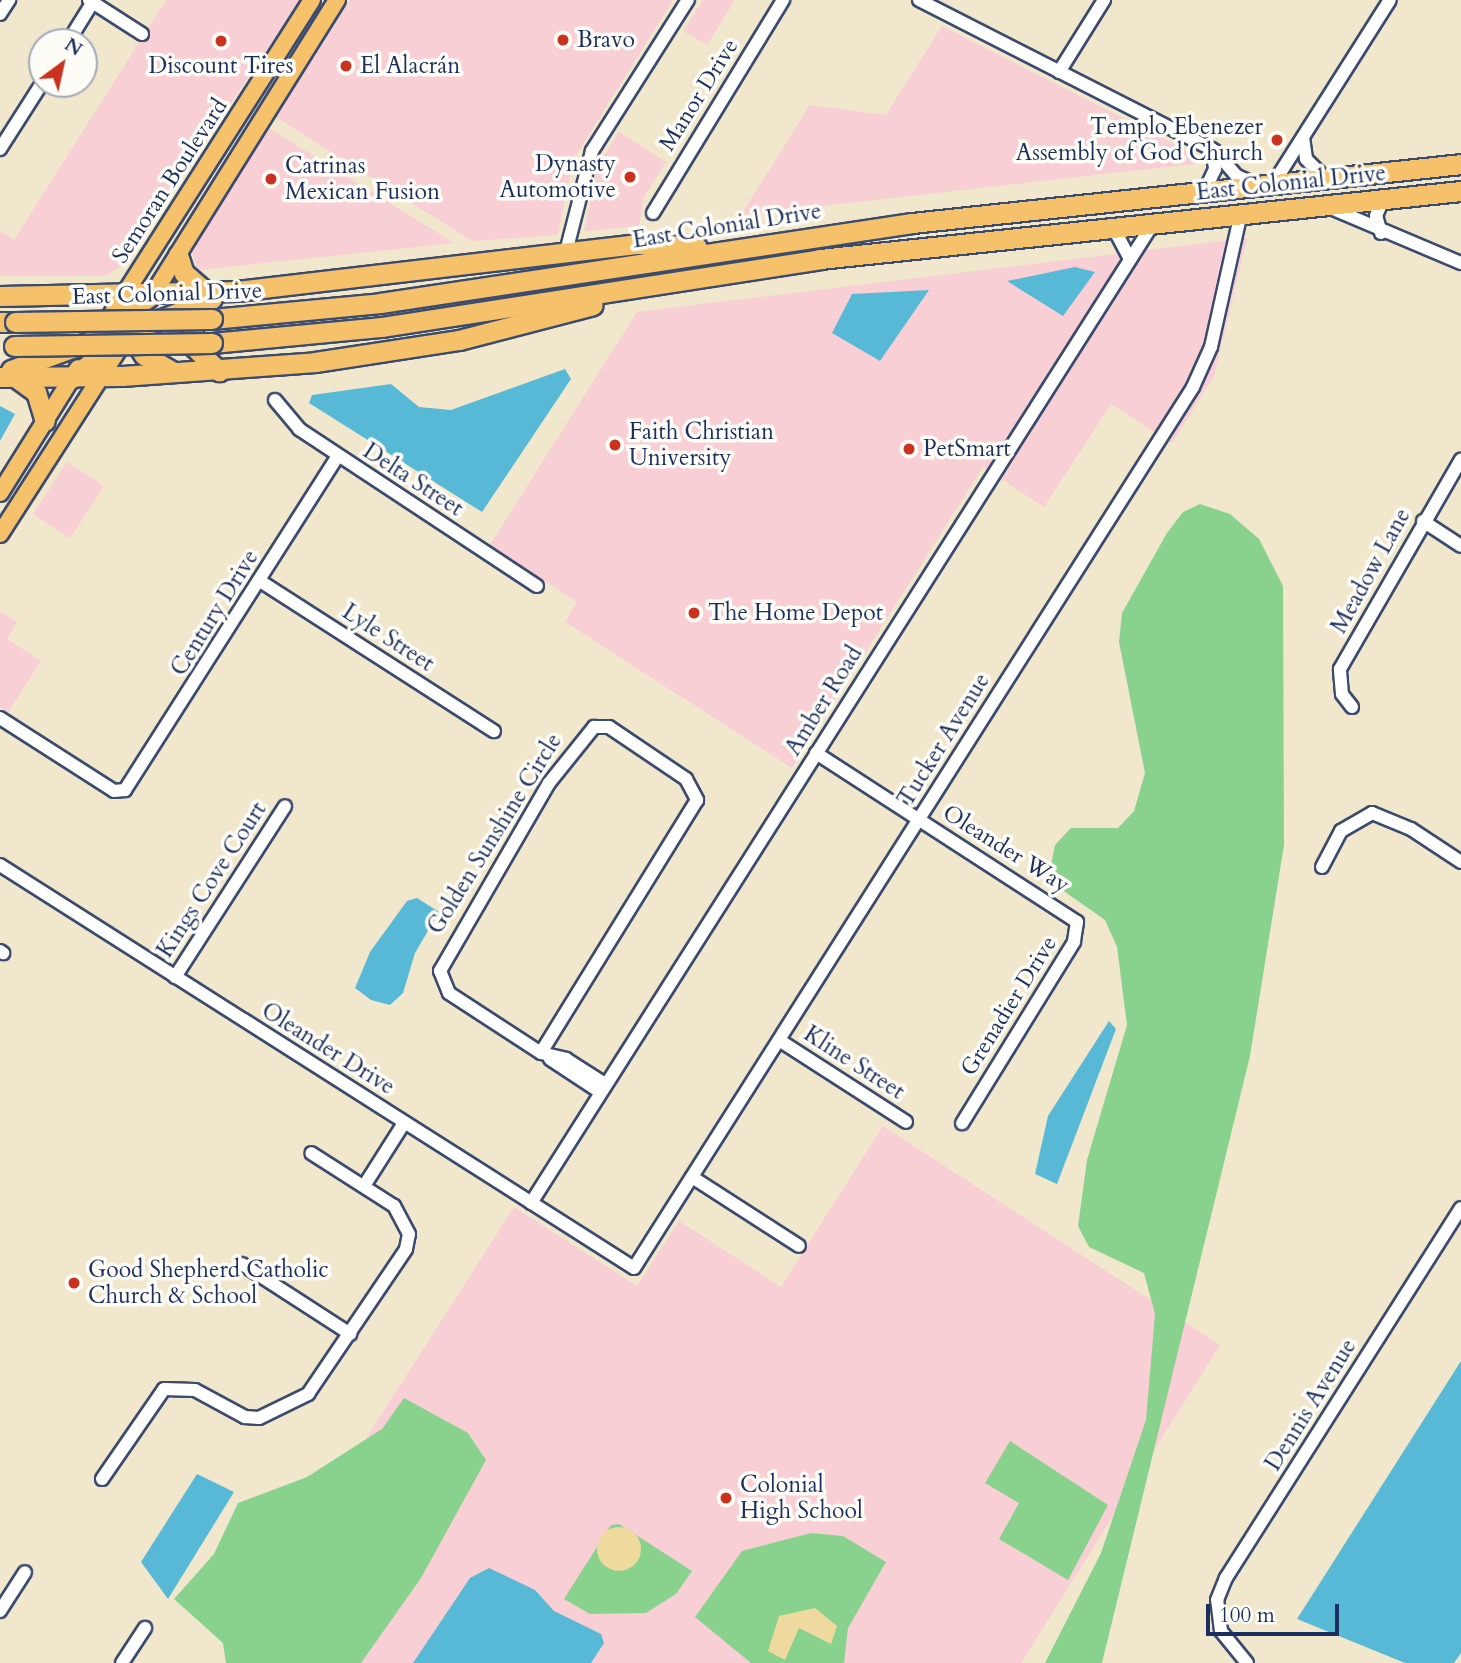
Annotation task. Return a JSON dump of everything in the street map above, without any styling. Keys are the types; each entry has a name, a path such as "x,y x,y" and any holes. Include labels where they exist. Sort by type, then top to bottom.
{"highway":[{"name":"East Colonial Drive","path":"7,322 207,304 380,303 912,223 1206,188 1461,164"},
{"path":"1154,222 1172,208 1263,182"},
{"name":"East Colonial Drive","path":"7,345 212,343 382,327 820,259 1384,197 1461,191"},
{"path":"985,241 993,231 1087,217 1111,200"},
{"path":"820,259 912,223"},
{"path":"127,324 207,304 237,291 640,244 740,248"},
{"path":"178,255 184,273 207,304"},
{"path":"7,374 72,378 219,371 460,340 654,286"},
{"path":"6,296 153,293 207,304"},
{"path":"72,378 98,347 127,324 153,293"},
{"path":"124,295 127,324 156,365 181,373"},
{"path":"6,296 36,310 43,333 7,374"},
{"path":"52,297 79,311 98,347 101,377"},
{"path":"207,304 192,323 194,347 219,371"},
{"path":"7,374 98,347"},
{"path":"7,374 36,393 45,421"}],"main road":[{"name":"Semoran Boulevard","path":"98,347 124,295 312,0"},
{"name":"Semoran Boulevard","path":"153,293 332,4"},
{"path":"290,73 301,38 298,22"},
{"path":"0,534 101,377 127,324"},
{"path":"0,493 72,378"}],"street":[{"path":"0,14 9,0"},
{"path":"566,251 592,151 688,0"},
{"name":"Manor Drive","path":"653,213 783,0"},
{"path":"919,0 1212,149 1237,176 1263,182 1303,137 1390,0"},
{"path":"1059,72 1104,0"},
{"path":"76,28 92,1 142,34"},
{"path":"0,149 32,98"},
{"path":"1303,137 1306,159 1323,176"},
{"path":"1206,188 1215,169 1212,149"},
{"path":"1381,233 1376,216 1384,197"},
{"path":"1321,204 1381,233 1461,263"},
{"name":"Tucker Avenue","path":"634,1268 1193,387 1210,347 1241,213"},
{"name":"Amber Road","path":"531,1203 1154,222"},
{"path":"1113,227 1130,259"},
{"name":"Delta Street","path":"275,400 288,421 537,586"},
{"name":"Century Drive","path":"0,718 114,791 125,790 338,456"},
{"name":"Meadow Lane","path":"1352,707 1342,694 1340,669 1461,459"},
{"path":"1423,522 1461,546"},
{"name":"Lyle Street","path":"260,581 494,731"},
{"name":"Golden Sunshine Circle","path":"541,1053 698,800 686,779 609,727 583,734 440,971 449,993 541,1053 603,1088"},
{"name":"Oleander Way","path":"816,753 1068,912"},
{"name":"Kings Cove Court","path":"175,977 285,806"},
{"path":"1322,867 1341,831 1372,813 1411,829 1461,862"},
{"name":"Oleander Drive","path":"0,865 634,1268"},
{"name":"Grenadier Drive","path":"962,1123 1074,942 1077,922 1068,912"},
{"name":"Kline Street","path":"779,1041 906,1122"},
{"path":"364,1186 404,1123"},
{"path":"102,1479 164,1389 195,1390 245,1417 259,1418 308,1394 406,1249 409,1234 394,1206 311,1153"},
{"path":"692,1177 799,1246"},
{"name":"Dennis Avenue","path":"1247,1663 1221,1631 1217,1600 1226,1578 1461,1208"},
{"path":"242,1264 350,1334"},
{"path":"0,1611 25,1573"},
{"path":"122,1663 145,1628"}],"shaded area":[{"path":"166,0 300,0 124,263 107,276 0,276 0,231 14,240"},
{"path":"350,0 673,0 573,160 558,235 472,241 276,117"},
{"path":"703,0 735,0 707,45 683,31"},
{"path":"942,26 1202,158 1202,163 741,215 810,105 886,115"},
{"path":"269,128 454,243 198,270 191,251"},
{"path":"619,132 666,162 644,197 639,226 584,231 598,165"},
{"path":"1247,238 1214,376 1172,443 1111,404 1044,507 983,467 792,768 565,622 577,602 490,545 637,312"},
{"path":"67,462 104,486 70,538 33,514"},
{"path":"0,612 17,622 7,639 41,661 8,712 0,707"},
{"name":"Colonial High School","path":"883,1126 1220,1345 1021,1663 251,1663 231,1650 514,1207 637,1286 679,1221 781,1287"}],"green space":[{"path":"1200,504 1230,514 1259,539 1283,586 1284,845 1250,1056 1102,1663 1045,1663 1101,1553 1146,1420 1155,1314 1144,1273 1089,1247 1078,1226 1087,1160 1127,1025 1117,947 1105,920 1048,880 1055,845 1071,828 1118,828 1134,811 1145,773 1119,642 1122,613 1167,533 1183,512"},
{"path":"404,1398 468,1433 486,1460 421,1578 361,1663 226,1663 223,1643 174,1599 214,1554 238,1503 307,1477 382,1429"},
{"path":"1010,1441 1108,1505 1068,1580 999,1539 1019,1503 985,1483"},
{"path":"619,1524 692,1571 676,1594 646,1613 590,1614 564,1599 611,1525"},
{"path":"811,1533 843,1536 886,1562 848,1628 844,1663 751,1663 695,1617 742,1551"}],"sand":[{"path":"619,1527 635,1533 641,1549 635,1565 619,1571 603,1565 597,1549 603,1533"},
{"path":"815,1608 837,1626 831,1644 799,1628 785,1660 768,1651 779,1616"}],"water":[{"path":"1075,267 1095,272 1063,316 1007,281"},
{"path":"929,290 880,361 832,333 852,294"},
{"path":"565,369 571,379 482,512 309,403 312,395 391,384 419,407 451,410"},
{"path":"0,406 15,414 0,441"},
{"path":"417,898 439,912 415,953 403,993 390,1005 371,1000 355,988 370,952 407,901"},
{"path":"1109,1021 1116,1029 1057,1184 1035,1174 1048,1116"},
{"path":"1461,1361 1461,1653 1454,1663 1405,1663 1297,1619"},
{"path":"197,1474 234,1492 168,1599 141,1562"},
{"path":"489,1568 535,1590 554,1611 601,1634 604,1643 591,1663 413,1663 470,1578"}],"place":[{"name":"Bravo","path":"563,40"},
{"name":"Discount Tires","path":"221,41"},
{"name":"El Alacrán","path":"346,66"},
{"name":"Templo Ebenezer Assembly of God Church","path":"1277,140"},
{"name":"Dynasty Automotive","path":"630,177"},
{"name":"Catrinas Mexican Fusion","path":"271,179"},
{"name":"Faith Christian University","path":"615,445"},
{"name":"PetSmart","path":"909,449"},
{"name":"The Home Depot","path":"694,613"},
{"name":"Good Shepherd Catholic Church & School","path":"74,1283"},
{"name":"Colonial High School","path":"726,1498"}]}
